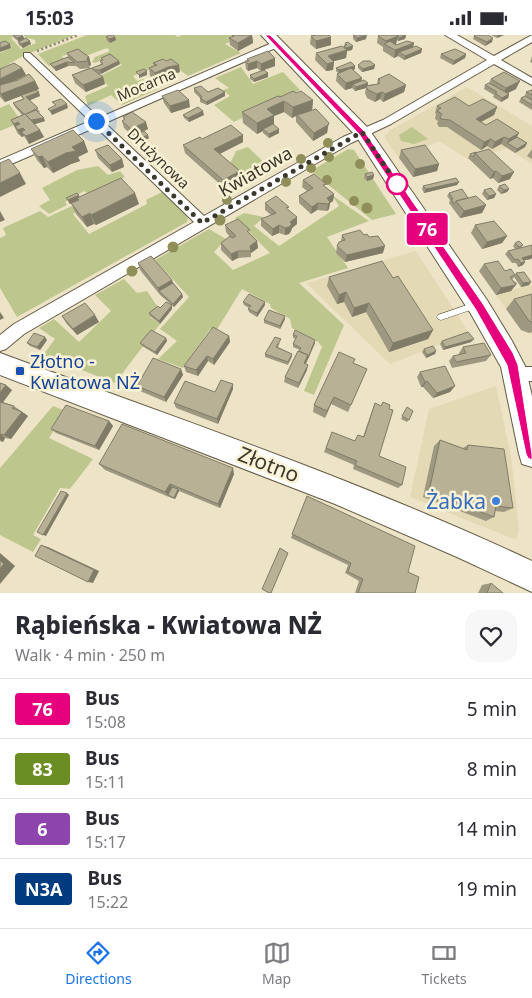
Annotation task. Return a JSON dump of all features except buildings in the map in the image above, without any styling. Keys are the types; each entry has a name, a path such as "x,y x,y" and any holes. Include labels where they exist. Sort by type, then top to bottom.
{"main road":[{"path":"272,39 362,132 478,305 509,356 524,374 532,454"},
{"name":"Złotno","path":"0,364 374,504 532,577"}],"street":[{"path":"450,35 532,82"},
{"name":"Kwiatowa","path":"0,344 19,329 202,223 362,132 387,122 532,38"},
{"name":"Mocarna","path":"0,165 272,39"},
{"name":"Drużynowa","path":"27,55 202,223"}],"lane":[{"path":"441,317 478,305"}],"shaded area":[{"path":"467,87 532,126 532,164 507,148 471,161 439,141 399,158 385,139 389,131"},
{"path":"416,251 469,333 390,364 306,283"},
{"path":"532,284 532,335 521,330 496,295"},
{"path":"496,386 511,456 519,532 516,540 410,497 429,409"}],"green space":[{"path":"0,35 19,35 11,38 21,49 36,43 35,40 24,37 25,35 75,35 25,55 0,69 0,53 12,47 7,42 0,45"},
{"path":"87,35 175,35 178,37 182,35 244,35 225,44 241,53 188,76 169,62 133,76 137,81 143,79 158,89 122,105 111,95 88,106 85,96 108,86 100,76 122,65 111,56 95,63 92,62 95,57 110,51 107,48 83,57 73,53 62,56 65,60 49,66 38,54"},
{"path":"241,67 253,84 283,72 300,90 234,122 214,105 230,96 223,90 229,88 215,78"},
{"path":"9,104 22,122 0,131 0,108"},
{"path":"412,127 428,139 414,144 401,141 399,135"},
{"path":"248,147 273,171 252,182 230,164 236,151"},
{"path":"348,149 354,150 396,214 372,220 311,171"},
{"path":"98,166 108,175 120,171 125,177 91,195 84,191 65,202 67,205 49,214 39,206 50,200 42,188 77,170"},
{"path":"162,192 188,216 187,222 17,317 0,288 0,238 6,235 3,228 40,211 48,217 72,206 77,211 73,214 89,234 147,204 146,200"},
{"path":"332,195 369,221 327,237 348,268 299,283 344,325 314,395 304,391 322,347 318,342 292,328 290,319 271,308 270,304 242,289 216,331 210,329 183,368 158,359 177,341 160,329 189,297 155,260 209,229 226,239 214,252 233,270 270,253 235,218 244,213 264,217 254,226 279,246 339,206"},
{"path":"124,279 137,293 147,291 157,306 150,317 160,324 115,383 43,355 55,339 39,328 54,319 79,342 111,311 95,295"},
{"path":"53,406 66,411 49,438 93,459 70,489 60,488 33,535 41,539 33,552 0,535 0,468"}],"bus line":[{"name":"76","path":"268,35 362,132 479,307 513,365 532,454"}],"place":[{"name":"Złotno - Kwiatowa NŻ","path":"20,371"},
{"name":"Żabka","path":"496,501"}],"route":[{"path":"96,121 202,223 362,132 397,184"}]}
